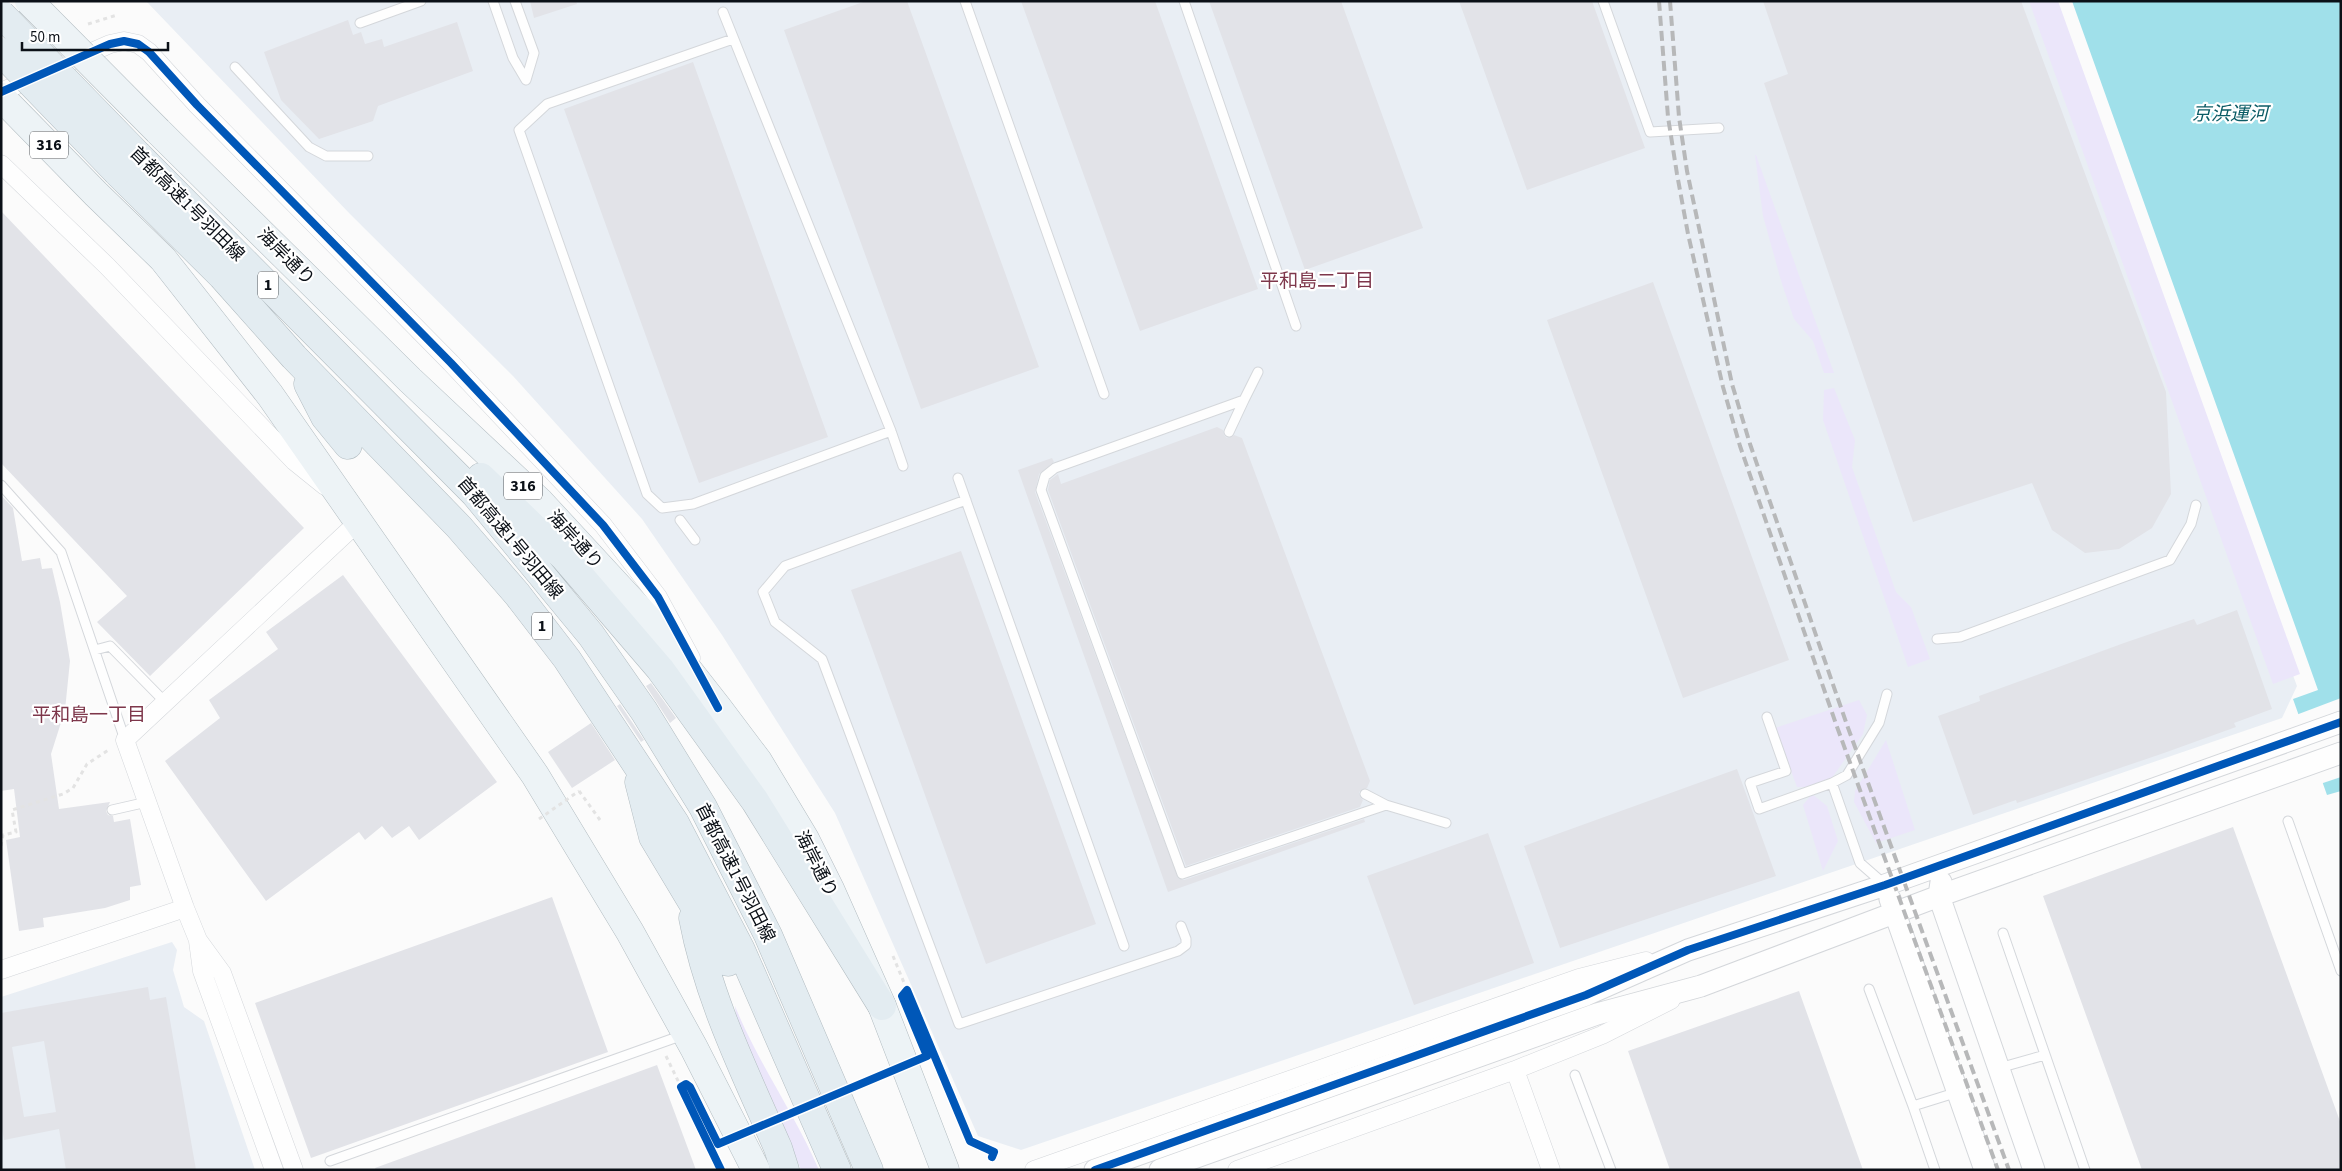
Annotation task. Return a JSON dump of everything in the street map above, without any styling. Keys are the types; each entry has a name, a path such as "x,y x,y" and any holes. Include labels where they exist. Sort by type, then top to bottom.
{"highway":[{"name":"首都高速1号羽田線","path":"1,14 138,155 475,494 591,635 644,711 702,807 768,935 869,1170"},
{"name":"首都高速1号羽田線","path":"1,52 117,172 222,276 294,357 459,527 517,594 567,659 675,823 741,950 837,1170"},
{"path":"294,357 326,417 348,445"},
{"name":"1","path":"397,414 433,431 564,557 660,669 755,801 882,1006"},
{"path":"633,760 653,837 808,1101"},
{"path":"689,900 698,943 716,1002 778,1148 785,1170"}],"main road":[{"name":"海岸通り","path":"30,1 158,131 410,380 540,502 649,620 758,761 805,840 844,919 949,1167"},
{"name":"316","path":"1,96 163,260 270,396 536,775 630,932 686,1034 756,1170"}],"street":[{"path":"1,92 110,44 124,41 131,42 138,44 149,52 197,105 444,356 603,525 658,597 718,708"},
{"path":"1,164 107,266 294,461 351,512 165,702 125,740 185,908 198,940 222,973 294,1170"},
{"path":"1034,1170 1579,978 1688,950 1885,885 2341,722"},
{"path":"1237,1170 1515,1070 1602,1035 1701,986 1939,896 2341,753"},
{"path":"1943,864 1939,896 2034,1170"},
{"path":"1885,885 1985,1170"},
{"path":"1,970 185,908"},
{"path":"198,940 202,971 274,1170"},
{"path":"1094,1170 1586,995 1688,950"},
{"path":"1160,1170 1597,1014 1701,986"},
{"path":"1515,1070 1551,1170"}],"lane":[{"path":"360,22 421,1"},
{"path":"493,1 514,58 526,80 534,53 515,1"},
{"path":"965,1 1104,394"},
{"path":"1184,1 1296,326"},
{"path":"1602,1 1650,132 1719,128"},
{"path":"723,12 904,466"},
{"path":"733,39 547,104 519,130 647,494 662,508 694,504 891,431"},
{"path":"235,67 309,147 326,156 368,156"},
{"path":"1229,432 1258,372"},
{"path":"1244,400 1055,468 1045,476 1041,490 1182,874 1386,805"},
{"path":"958,478 1124,946"},
{"path":"1,485 61,552 125,740"},
{"path":"966,500 785,566 763,592 775,622 822,659 959,1024 1178,951 1186,945 1186,939 1180,926"},
{"path":"1937,639 1960,637 2170,560 2191,524 2196,505"},
{"path":"680,520 694,540"},
{"path":"94,650 110,646 165,702"},
{"path":"1767,717 1786,771 1750,783 1759,809 1832,783 1847,775 1880,723 1887,694"},
{"path":"1832,783 1860,862 1885,885"},
{"path":"1365,794 1386,805 1446,823"},
{"path":"112,810 147,802"},
{"path":"2288,821 2341,971"},
{"path":"2003,933 2085,1170"},
{"path":"1869,989 1935,1170"},
{"path":"330,1160 686,1034"},
{"path":"1998,1068 2045,1055"},
{"path":"1575,1075 1611,1170"},
{"path":"1913,1106 1958,1092"}],"path":[{"path":"88,24 117,15"},
{"path":"1,846 3,835 16,832 12,810 63,794 73,788 87,764 125,740"},
{"path":"540,819 579,791 600,820"},
{"path":"893,957 970,1141 994,1152 992,1157"},
{"path":"681,1086 686,1084 690,1086 718,1144 927,1056 902,996 908,990"},
{"path":"666,1057 721,1170"}],"shaded area":[{"path":"146,1 2038,1 2297,686 2282,718 1021,1150 978,1136 835,813 722,635 642,519 513,376 350,214"},
{"path":"2029,1 2058,1 2300,674 2273,684"},
{"path":"1755,155 1834,373 1824,373 1813,341 1794,319 1763,216"},
{"path":"1834,388 1855,440 1852,467 1896,592 1911,607 1930,659 1908,667 1823,420 1824,390"},
{"path":"1859,700 1867,715 1863,734 1829,782 1815,787 1797,787 1775,728"},
{"path":"1886,740 1915,830 1876,843 1854,802 1855,791"},
{"path":"1812,794 1827,806 1838,841 1823,871 1803,805"},
{"path":"172,942 177,950 173,970 184,1007 204,1021 255,1170 1,1170 1,997"},
{"path":"735,1006 754,1048 799,1129 819,1170 801,1170 777,1111 768,1101 737,1030"}],"water":[{"name":"京浜運河","path":"2072,1 2341,1 2341,791 2327,795 2293,699 2318,690"}],"pier":[{"path":"1,1 69,1 85,17 1,48"},
{"path":"2341,698 2341,777 2320,784 2296,715"}],"building":[{"path":"530,1 576,1 577,4 534,18"},
{"path":"866,1 907,1 1039,367 921,409 784,30"},
{"path":"1021,1 1155,1 1258,289 1140,331"},
{"path":"1209,1 1341,1 1423,228 1305,270"},
{"path":"1459,1 1592,1 1645,148 1527,190"},
{"path":"1763,1 2021,1 2166,392 2171,494 2152,528 2119,549 2085,553 2052,530 2032,483 1913,522 1764,83 1788,74"},
{"path":"348,20 353,35 361,32 365,44 382,39 384,47 457,22 473,71 378,106 373,121 319,139 281,100 264,52"},
{"path":"693,62 828,437 699,483 564,109"},
{"path":"1,211 304,528 150,676 97,622 127,596 1,463"},
{"path":"1653,282 1789,660 1683,698 1547,320"},
{"path":"1217,427 1223,430 1227,438 1234,435 1242,438 1370,781 1367,788 1359,792 1363,800 1360,807 1186,866 1048,490 1050,480 1058,474 1061,484"},
{"path":"1052,458 1054,462 1039,474 1035,492 1178,878 1184,880 1364,819 1365,822 1168,892 1018,470"},
{"path":"1,495 13,508 22,561 40,558 42,569 52,568 60,602 70,661 65,710 51,754 59,809 110,802 106,811 108,815 113,816 114,822 130,819 141,885 130,887 130,900 105,908 43,918 44,927 19,931 6,840 20,837 14,789 1,791"},
{"path":"961,551 1096,924 986,964 851,590"},
{"path":"343,575 497,782 419,840 409,826 392,838 382,826 365,840 359,832 266,901 165,761 220,718 209,700 278,649 266,632"},
{"path":"2237,610 2272,709 2234,723 2236,727 2164,753 2017,803 2016,800 1973,815 1938,716 1980,701 1979,696 2124,643 2194,619 2197,625"},
{"path":"651,683 676,718 670,723 646,686"},
{"path":"620,704 644,740 641,742 617,706"},
{"path":"591,723 615,760 572,788 548,752"},
{"path":"1737,769 1776,876 1560,948 1524,846"},
{"path":"2233,827 2341,1124 2341,1170 2142,1170 2043,896"},
{"path":"1488,833 1534,963 1414,1005 1367,876"},
{"path":"552,897 608,1052 311,1158 255,1003"},
{"path":"148,987 150,1000 166,997 196,1170 66,1170 59,1129 4,1140 1,1123 1,1013","holes":["44,1041 56,1112 24,1117 12,1047"]},
{"path":"1799,991 1863,1170 1670,1170 1628,1051"},
{"path":"657,1065 696,1170 376,1170 375,1168"}],"railway":[{"path":"1659,1 1668,117 1677,174 1688,234 1723,387 1740,446 1836,724 1998,1170"},
{"path":"1670,1 1679,117 1687,171 1732,384 1750,444 1847,725 2009,1170"}],"cycle path":[{"path":"1,92 110,44 124,41 138,44 149,52 197,105 451,363 603,525 658,597 718,708"},
{"path":"1095,1170 1586,995 1688,950 1885,885 2341,722"},
{"path":"721,1170 681,1087 686,1084 690,1087 718,1144 927,1056 902,996 907,990 970,1141 994,1152 992,1157"}],"district":[{"name":"平和島二丁目","path":"1317,281"},
{"name":"平和島一丁目","path":"89,715"}]}
